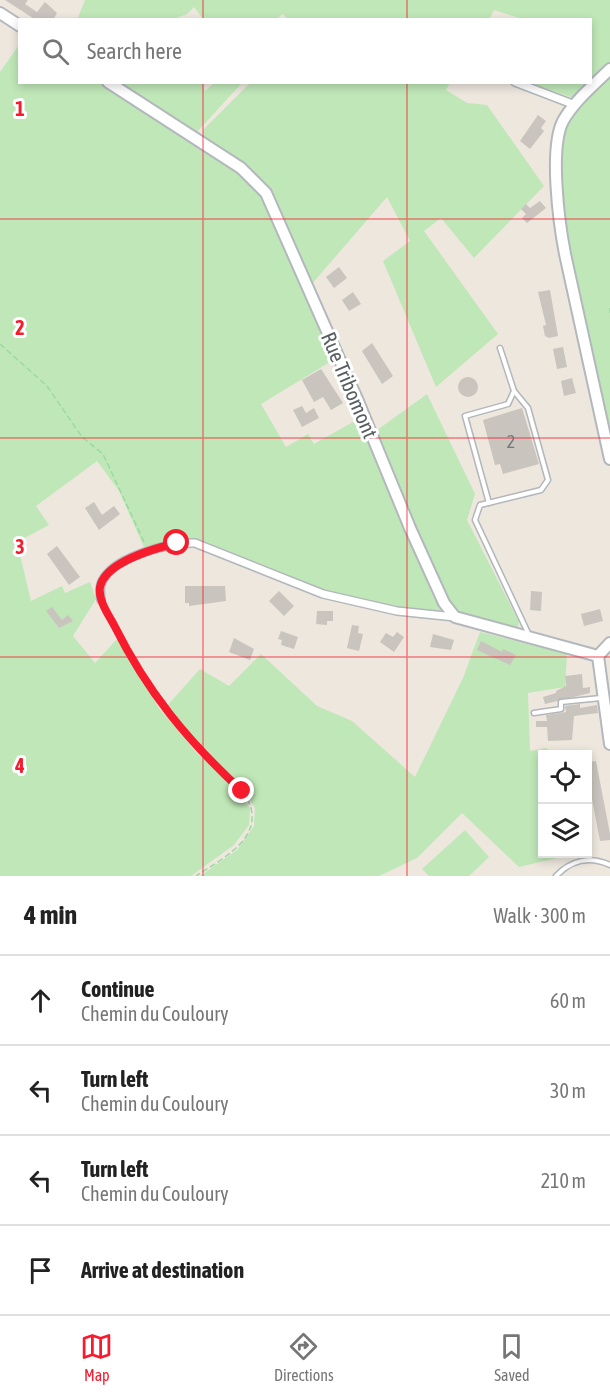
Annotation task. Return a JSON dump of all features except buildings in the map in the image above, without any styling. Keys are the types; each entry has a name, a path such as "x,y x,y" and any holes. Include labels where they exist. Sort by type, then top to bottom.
{"street":[{"path":"0,13 18,25"},
{"path":"610,69 575,105 563,121 558,140 559,222 610,459"},
{"name":"Rue Tribomont","path":"111,84 241,168 266,193 357,399 410,528 444,603 455,617"},
{"path":"520,84 575,105"},
{"path":"101,600 100,587 111,570 147,551 177,543 203,544 323,594 397,611 455,617 598,656"},
{"path":"598,656 610,643"},
{"path":"598,656 610,744"}],"lane":[{"path":"500,348 514,391 528,408 548,480 541,490 480,506 475,520 531,639"},
{"path":"489,503 465,416 508,404 514,391"},
{"path":"534,713 561,709 561,702 604,697"},
{"path":"556,876 566,865 595,858 610,865"}],"path":[{"path":"610,308 610,313"},
{"path":"0,345 47,386 82,437 103,454 147,551"},
{"path":"101,600 123,644 158,702 200,752 247,796 252,807 252,822 247,834 226,855 196,876"}],"green space":[{"path":"85,0 610,0 610,65 592,83 592,18 519,18 494,10 490,18 286,18 283,14 277,18 202,18 194,7 187,14 176,18 78,18"},
{"path":"18,46 18,84 203,84 205,91 213,84 241,84 195,134 243,173 267,202 335,359 261,404 286,447 308,434 314,444 360,418 434,599 442,609 438,613 383,604 317,588 204,541 186,540 144,547 119,491 97,461 36,506 49,525 17,542 31,601 62,586 65,593 90,582 96,599 73,636 95,663 118,638 159,708 197,753 240,794 250,808 249,825 234,845 191,876 0,876 0,72"},
{"path":"610,75 610,436 583,322 565,230 561,187 561,150 572,115"},
{"path":"249,84 449,84 446,90 467,103 487,105 544,186 474,258 441,218 424,231 498,334 436,387 383,261 410,241 387,197 311,285 276,199 255,174 204,139 203,130"},
{"path":"533,84 591,84 576,99"},
{"path":"427,394 475,494 467,520 519,622 517,631 468,618 447,602 373,433"},
{"path":"480,632 567,654 565,687 528,693 530,751 547,748 547,750 538,750 538,858 557,858 519,867 462,813 417,858 379,876 200,876 237,850 254,826 255,808 245,791 184,732 166,707 200,669 229,686 261,654 317,706 352,721 415,777 463,678"},
{"path":"465,830 489,857 469,876 429,876 422,869"}],"route":[{"path":"177,543 147,551 111,570 100,587 101,600 123,644 158,702 200,752 242,791"}]}
